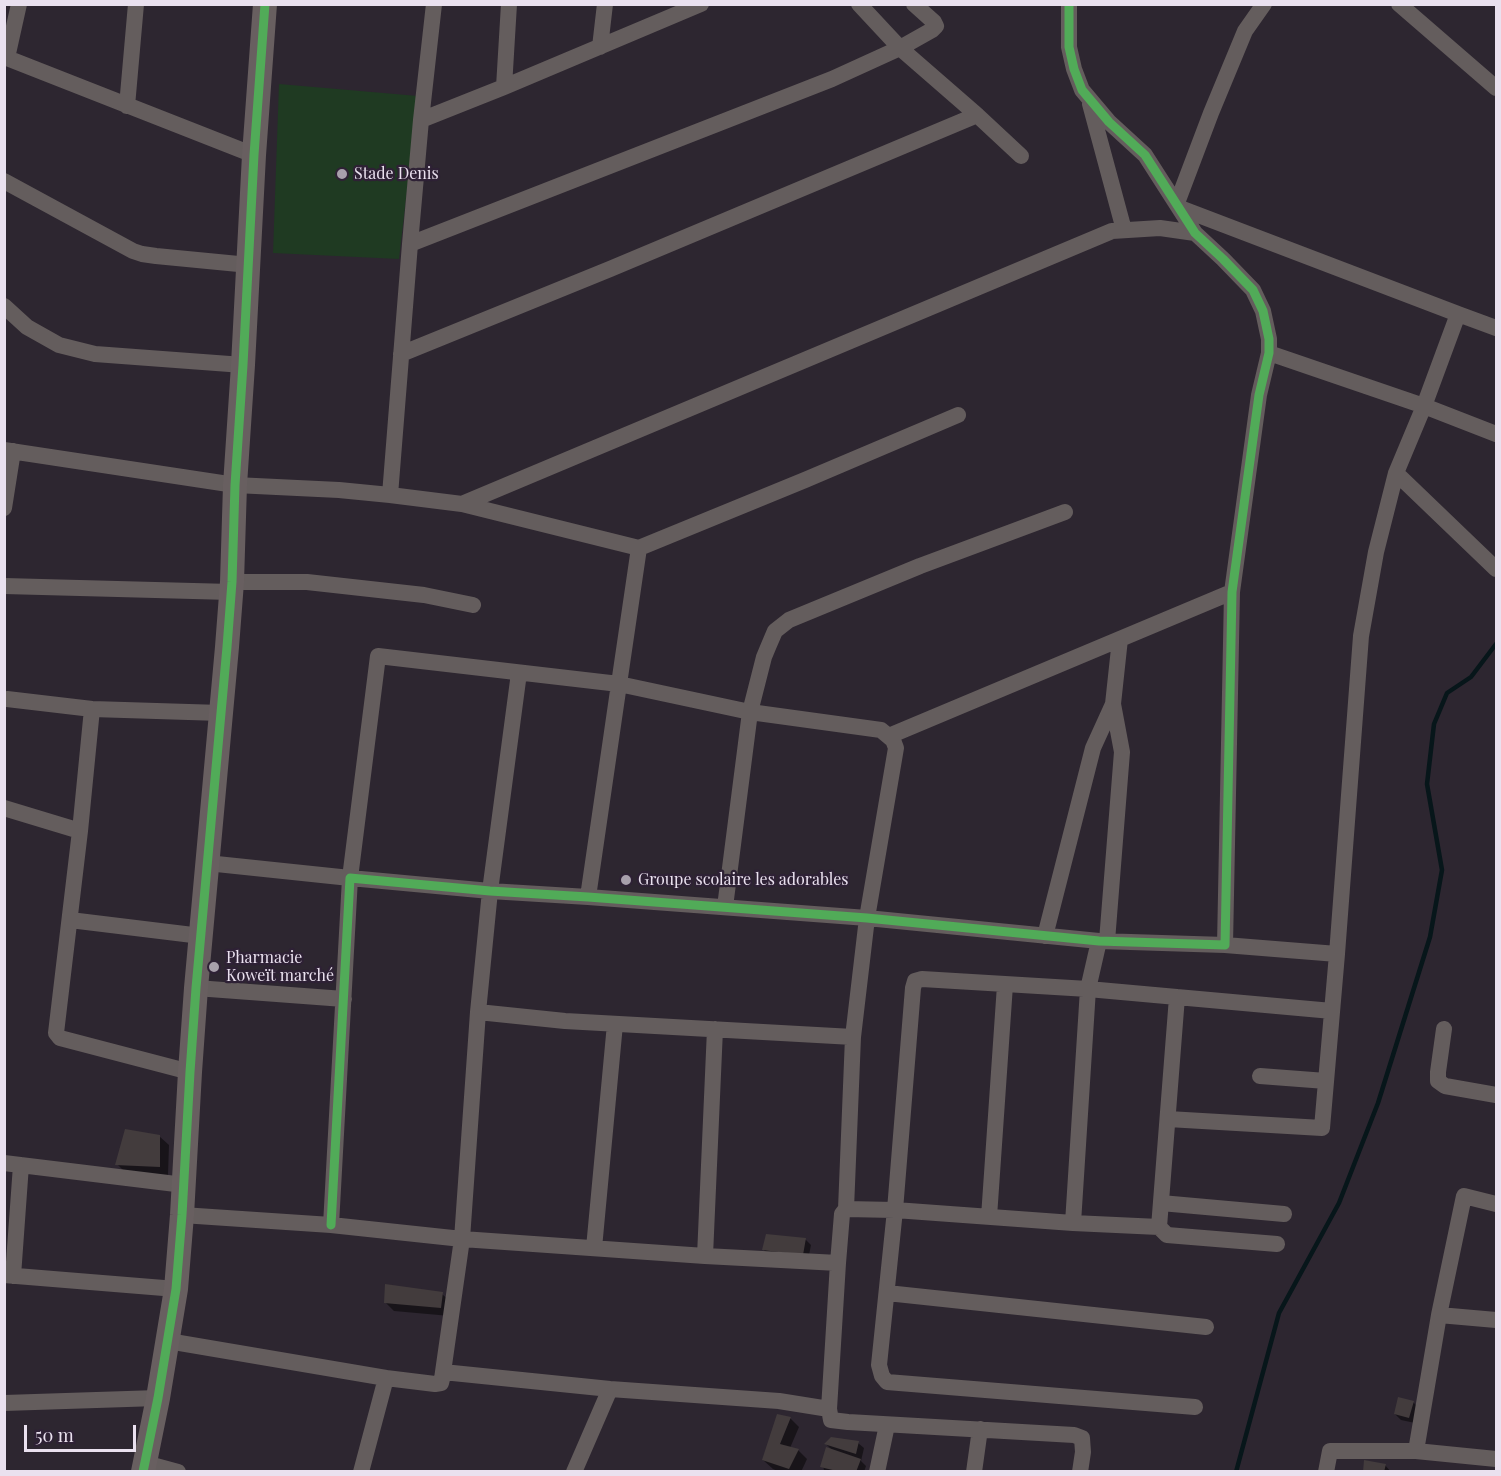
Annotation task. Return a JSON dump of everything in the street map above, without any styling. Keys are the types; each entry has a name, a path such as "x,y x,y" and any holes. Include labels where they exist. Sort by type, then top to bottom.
{"street":[{"path":"19,4 6,58 254,155"},
{"path":"127,106 136,4"},
{"path":"177,1472 144,1467 168,1341 183,1215 196,988 227,647 254,155 265,4"},
{"path":"390,495 421,120 434,4"},
{"path":"504,87 509,4"},
{"path":"600,47 605,4"},
{"path":"859,4 900,48 1021,156"},
{"path":"410,244 832,79 900,48 936,26 914,4"},
{"path":"1069,4 1069,47 1082,90 1109,122 1145,155 1195,233 1253,290 1263,311 1269,339 1269,352 1259,395 1232,592 1225,945"},
{"path":"1178,206 1211,113 1245,31 1264,4"},
{"path":"1399,4 1497,88"},
{"path":"421,120 697,5"},
{"path":"1089,99 1124,230"},
{"path":"401,354 977,115"},
{"path":"4,181 133,251 142,254 249,265"},
{"path":"1178,206 1497,328"},
{"path":"462,504 1112,231 1160,228 1195,233"},
{"path":"4,306 27,327 59,345 95,354 243,365"},
{"path":"1168,1119 1322,1128 1361,636 1376,552 1396,473 1458,314"},
{"path":"1269,352 1497,434"},
{"path":"4,508 9,451 235,485 339,490 462,504 639,548 958,415"},
{"path":"1396,473 1497,569"},
{"path":"725,907 750,712 764,657 775,631 789,620 920,566 1065,512"},
{"path":"588,897 639,548"},
{"path":"4,586 231,587 308,582 424,595 473,604"},
{"path":"889,736 1232,592"},
{"path":"1073,1223 1088,989 1103,941 1122,752 1113,704 1120,639"},
{"path":"331,1225 350,878 378,656 619,684 750,712 881,730 893,740 896,748 867,918 853,1037 846,1209 842,1214 838,1263 829,1408 831,1420 1074,1435 1082,1438 1083,1452 1080,1472"},
{"path":"168,1341 386,1378 441,1383 462,1239 478,1012 490,891 519,673"},
{"path":"7,699 92,708 221,713"},
{"path":"1045,936 1093,748 1113,704"},
{"path":"92,708 56,1033 60,1038 190,1072"},
{"path":"4,808 80,831"},
{"path":"207,863 490,891 867,918 1103,941 1225,945 1337,954"},
{"path":"70,920 201,936"},
{"path":"1195,1407 887,1382 882,1376 879,1365 915,981 922,979 1088,989 1332,1011"},
{"path":"989,1217 1005,985"},
{"path":"196,988 344,999"},
{"path":"1159,1227 1177,997"},
{"path":"478,1012 565,1021 853,1037"},
{"path":"594,1248 615,1024"},
{"path":"705,1256 715,1029"},
{"path":"1444,1029 1438,1081 1445,1086 1497,1095"},
{"path":"1260,1076 1326,1081"},
{"path":"176,1289 9,1276 13,1164 184,1185"},
{"path":"1416,1451 1439,1315 1464,1196 1497,1204"},
{"path":"1161,1203 1284,1214"},
{"path":"846,1209 895,1210 1159,1227 1167,1235 1277,1244"},
{"path":"183,1215 331,1225 462,1239 838,1263"},
{"path":"887,1293 1206,1327"},
{"path":"1439,1315 1497,1320"},
{"path":"443,1372 610,1389 779,1401 829,1408"},
{"path":"361,1472 386,1378"},
{"path":"574,1472 610,1389"},
{"path":"4,1403 158,1398"},
{"path":"877,1472 887,1425"},
{"path":"974,1472 980,1430"},
{"path":"1326,1472 1330,1451 1416,1451 1497,1459"}],"green space":[{"name":"Stade Denis","path":"279,84 418,96 399,259 273,253"}],"building":[{"path":"125,1129 160,1135 160,1167 115,1165"},
{"path":"766,1234 806,1238 803,1255 762,1250"},
{"path":"385,1284 443,1292 441,1308 384,1303"},
{"path":"1398,1397 1414,1401 1409,1418 1394,1414"},
{"path":"777,1414 791,1417 780,1444 799,1449 789,1469 762,1460"},
{"path":"831,1437 859,1441 856,1454 824,1444"},
{"path":"826,1447 861,1459 856,1472 841,1472 820,1467"},
{"path":"1364,1460 1386,1464 1384,1472 1363,1472"}],"waterway":[{"path":"1236,1472 1279,1313 1339,1203 1378,1103 1430,937 1442,870 1427,784 1434,724 1447,693 1471,677 1496,644"}],"cycle path":[{"path":"143,1472 176,1289 196,988 232,582 235,485 265,4"},
{"path":"331,1225 350,878 490,891 867,918 1099,941 1225,945 1232,592 1259,395 1269,353 1269,339 1263,311 1253,290 1195,233 1145,155 1109,122 1082,90 1069,47 1069,4"}],"place":[{"name":"Stade Denis","path":"342,174"},
{"name":"Groupe scolaire les adorables","path":"626,880"},
{"name":"Pharmacie Koweït marché","path":"214,967"}]}
